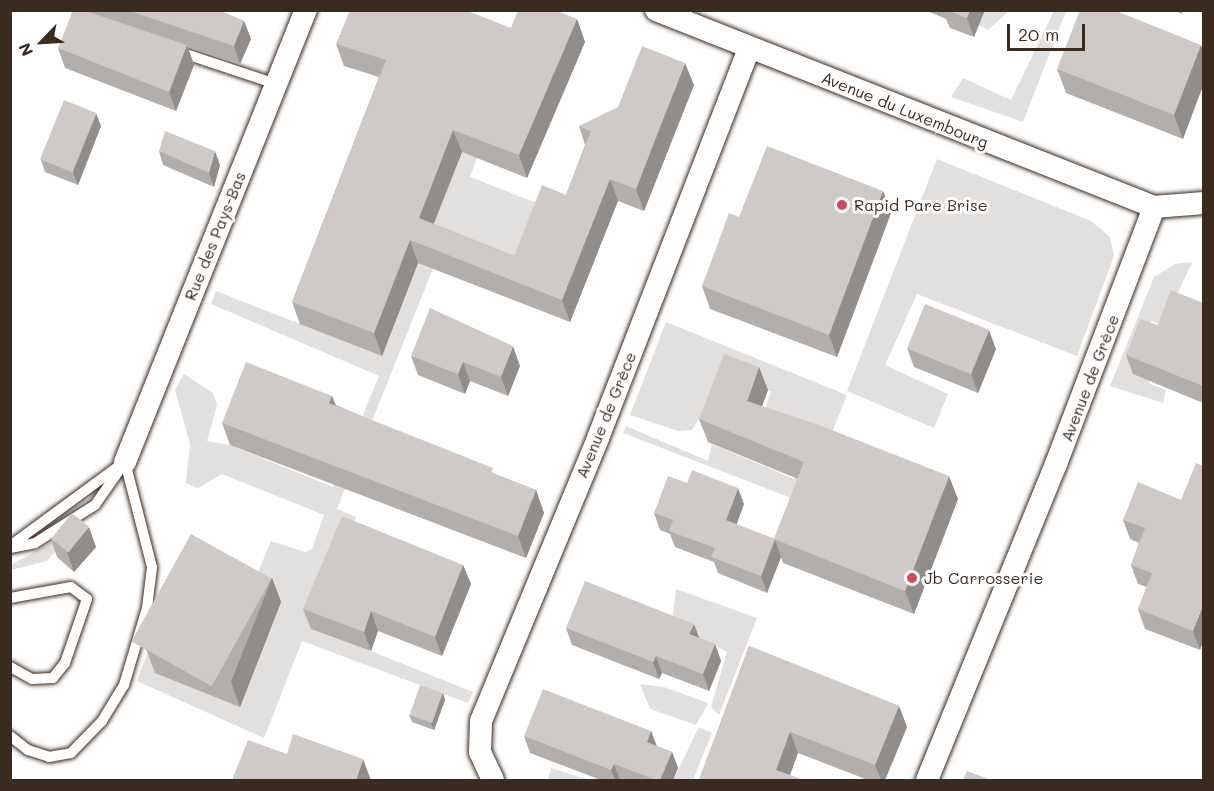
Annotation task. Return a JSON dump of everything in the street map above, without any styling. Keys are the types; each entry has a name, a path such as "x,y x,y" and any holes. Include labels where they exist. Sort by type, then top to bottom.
{"street":[{"name":"Rue des Pays-Bas","path":"124,462 306,10"},
{"name":"Avenue du Luxembourg","path":"656,10 1154,207"},
{"name":"Avenue de Grèce","path":"493,780 480,752 484,714 606,418 749,48"},
{"path":"1154,207 1203,203"},
{"name":"Avenue de Grèce","path":"927,780 1056,464 1154,207"}],"lane":[{"path":"163,46 276,84"},
{"path":"10,547 124,462"},
{"path":"10,547 35,543 95,505 124,462"},
{"path":"10,736 28,750 50,757 72,753 102,721 124,685 147,608 152,567 124,462"},
{"path":"10,598 71,586 87,599 65,663 53,678 32,679 10,667"}],"shaded area":[{"path":"985,11 1009,11 988,30 979,25"},
{"path":"1054,11 1066,11 1023,122 951,97 963,78 1011,100"},
{"path":"476,116 490,123 470,177 550,208 522,278 442,246 337,509 356,517 349,536 371,651 473,692 468,703 302,641 264,738 137,681 181,566 251,589 271,541 305,552 312,549 324,515 222,474 198,488 186,483 190,444 175,390 184,374 213,393 217,405 207,441 230,445 333,487 379,376 211,304 216,291 300,324"},
{"path":"937,159 1091,221 1110,237 1114,256 1077,356 917,294 885,365 948,394 934,428 847,391"},
{"path":"1192,262 1172,306 1171,328 1151,321 1137,347 1150,384 1166,390 1163,403 1110,386 1154,277 1175,264"},
{"path":"666,322 847,395 804,503 623,433 626,426 708,461 712,444 794,479 809,445 759,426 771,391 719,387 692,430 678,431 630,415"},
{"path":"78,528 47,561 11,570 11,565"},
{"path":"676,589 757,618 719,715 711,707 727,652 672,624"},
{"path":"640,684 664,687 708,703 696,725 650,709"},
{"path":"699,727 712,733 693,780 673,780"},
{"path":"551,768 589,780 548,780"}],"building":[{"path":"73,10 83,10 187,45 169,92 58,48"},
{"path":"127,10 218,10 244,21 234,46"},
{"path":"350,10 465,10 511,28 518,10 555,10 577,19 519,155 453,130 419,218 514,256 542,185 566,195 591,131 579,126 618,107 642,46 685,63 636,189 610,179 562,300 410,240 374,333 292,302 386,60 336,44"},
{"path":"947,10 970,10 967,18"},
{"path":"1080,10 1114,10 1201,45 1174,115 1057,69"},
{"path":"64,100 96,113 72,172 40,159"},
{"path":"165,131 215,151 209,173 159,151"},
{"path":"767,146 883,191 829,335 702,286 729,213 739,217"},
{"path":"1171,290 1203,303 1203,386 1126,355 1140,319 1158,325"},
{"path":"925,304 989,330 971,374 907,349"},
{"path":"430,308 513,346 501,377 463,362 458,374 411,356"},
{"path":"724,354 759,367 747,401 819,425 949,476 905,591 774,539 804,462 699,419"},
{"path":"246,362 332,396 329,403 493,468 491,473 536,490 518,536 222,423"},
{"path":"1196,463 1203,466 1203,605 1193,631 1138,609 1152,573 1131,565 1145,528 1123,520 1138,482 1181,500"},
{"path":"692,470 738,488 726,520 775,539 761,576 711,557 715,548 669,531 673,520 654,513 668,476 687,483"},
{"path":"72,513 89,527 68,552 51,539"},
{"path":"342,516 463,565 435,637 371,611 364,632 303,609"},
{"path":"191,534 271,579 212,686 131,642"},
{"path":"585,581 694,624 689,634 715,644 703,674 656,656 653,662 566,628"},
{"path":"749,646 899,706 875,765 790,732 776,770 804,780 699,780"},
{"path":"420,685 443,693 432,723 410,715"},
{"path":"543,689 651,731 647,742 672,752 660,780 614,764 611,770 524,736"},
{"path":"293,734 363,759 356,780 232,780 248,740 287,754"},
{"path":"967,771 991,780 963,780"}],"place":[{"name":"Rapid Pare Brise","path":"842,205"},
{"name":"Jb Carrosserie","path":"912,578"}]}
